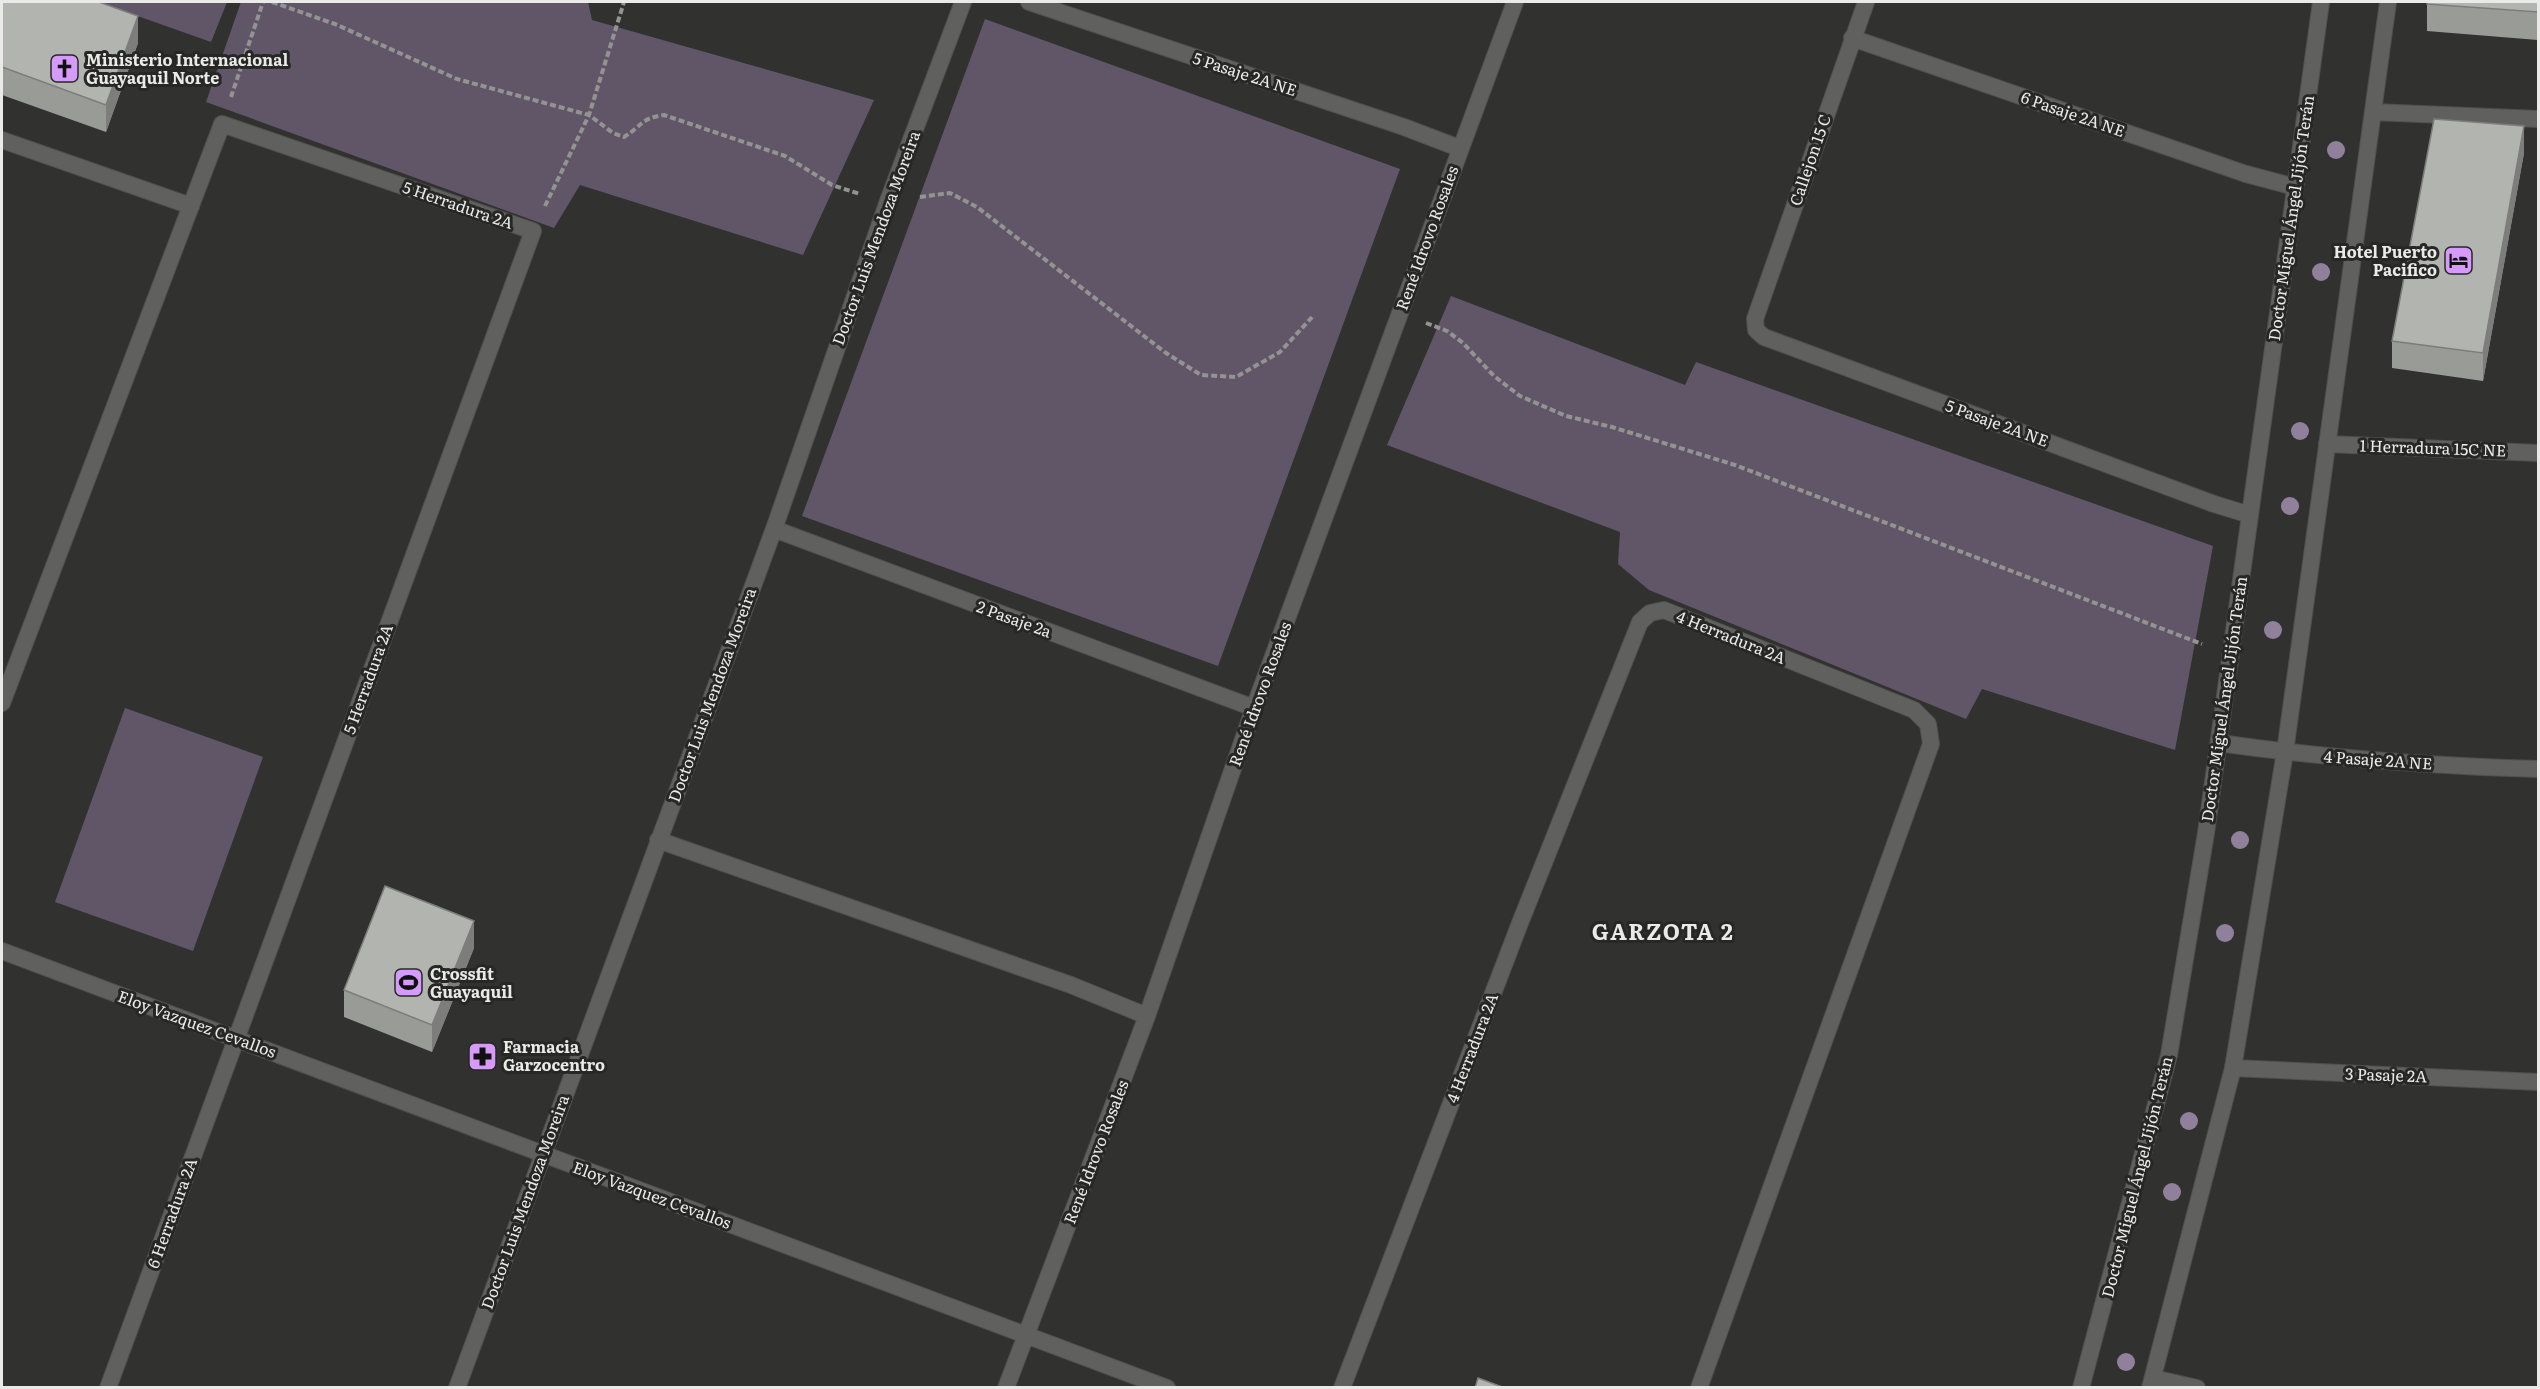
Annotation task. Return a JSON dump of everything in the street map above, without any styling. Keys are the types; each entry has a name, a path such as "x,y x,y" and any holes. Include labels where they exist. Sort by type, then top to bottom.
{"street":[{"name":"Doctor Luis Mendoza Moreira","path":"457,1388 774,529 888,201 963,2"},
{"name":"5 Pasaje 2A NE","path":"1029,2 1404,127 1460,148"},
{"name":"René Idrovo Rosales","path":"1006,1388 1147,1016 1254,708 1515,2"},
{"name":"Callejon 15 C","path":"1755,319 1866,2"},
{"name":"Doctor Miguel Ángel Jijón Terán","path":"2081,1388 2169,1055 2219,743 2320,2"},
{"path":"2197,1388 2152,1383 2234,1068 2284,752 2388,2"},
{"name":"6 Pasaje 2A NE","path":"1852,38 2246,174 2295,187"},
{"path":"2373,112 2538,119"},
{"path":"2,703 222,124"},
{"name":"5 Herradura 2A","path":"222,124 533,231 236,1038"},
{"path":"2,140 191,206"},
{"name":"5 Pasaje 2A NE","path":"1755,319 1756,330 1764,337 2214,504 2250,515"},
{"name":"1 Herradura 15C NE","path":"2327,444 2538,453"},
{"name":"2 Pasaje 2a","path":"774,529 1254,708"},
{"name":"4 Herradura 2A","path":"1342,1388 1520,923 1640,621 1650,613 1664,610 1914,710 1928,724 1931,744 1699,1388"},
{"name":"4 Pasaje 2A NE","path":"2219,743 2284,752 2484,768 2538,769"},
{"path":"658,840 1060,981 1147,1016"},
{"name":"Eloy Vazquez Cevallos","path":"2,951 1167,1388"},
{"name":"6 Herradura 2A","path":"108,1388 236,1038"},
{"name":"3 Pasaje 2A","path":"2234,1068 2538,1082"}],"path":[{"path":"222,124 263,2"},
{"path":"272,2 335,24 457,79 589,116 613,133 624,137 644,120 664,115 785,156 832,185 888,201 950,193 977,207 1166,353 1201,375 1236,377 1280,352 1314,315"},
{"path":"533,231 589,116 624,2"},
{"path":"1423,323 1447,331 1494,376 1520,396 1566,416 1612,427 1735,465 2231,655"}],"shaded area":[{"path":"98,2 227,2 211,42"},
{"path":"241,2 588,2 592,20 874,100 803,255 580,185 554,228 206,102"},
{"path":"985,19 1400,169 1218,666 802,516"},
{"path":"1451,296 1685,385 1696,362 2213,546 2175,750 1982,689 1966,719 1649,590 1618,564 1620,532 1387,445"},
{"path":"125,708 263,757 193,951 55,902"}],"building":[{"name":"Ministerio Internacional Guayaquil Norte","path":"2,2 99,2 138,16 106,105 2,67"},
{"path":"2427,2 2538,2 2538,12 2427,4"},
{"name":"Hotel Puerto Pacifico","path":"2434,119 2524,126 2483,353 2392,341"},
{"name":"Crossfit Guayaquil","path":"385,886 474,921 432,1025 344,990"},
{"path":"1478,1378 1505,1388 1475,1388"}],"place":[{"name":"Ministerio Internacional Guayaquil Norte","path":"65,69"},
{"name":"Hotel Puerto Pacifico","path":"2458,261"},
{"name":"Crossfit Guayaquil","path":"409,983"},
{"name":"Farmacia Garzocentro","path":"482,1056"}],"district":[{"name":"GARZOTA 2","path":"1663,932"}]}
